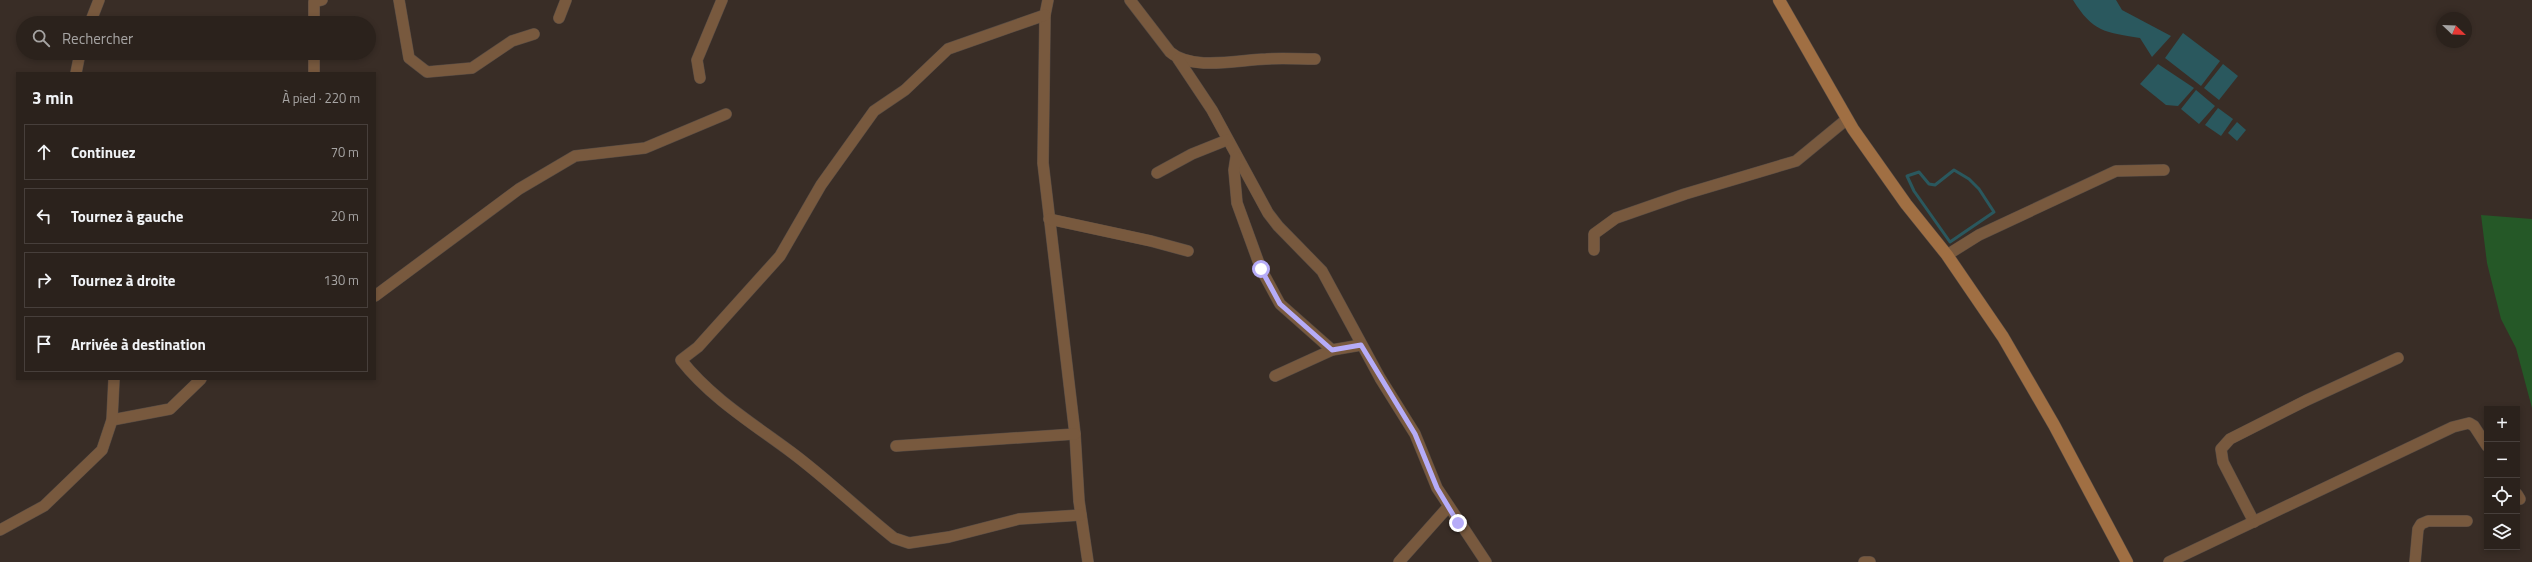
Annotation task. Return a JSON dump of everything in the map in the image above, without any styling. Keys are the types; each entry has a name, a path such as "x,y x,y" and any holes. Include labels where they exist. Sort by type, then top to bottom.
{"main road":[{"path":"1779,0 1847,119 1906,204 1947,255 2003,337 2054,425 2127,562"}],"street":[{"path":"93,16 99,0"},
{"path":"314,16 314,2 322,0"},
{"path":"399,0 409,58 427,72 472,68 512,41 534,34"},
{"path":"559,18 566,0"},
{"path":"700,78 697,60 722,0"},
{"path":"1048,0 1045,15 1043,163 1076,434 1081,515 1088,562"},
{"path":"1130,0 1170,52 1178,59 1212,110 1236,157 1278,226 1322,270 1361,345 1415,434 1426,459 1429,472 1448,507 1486,562"},
{"path":"1045,15 948,49 905,90 874,111 821,185 780,256 698,347 681,360 697,381 742,418 792,452 894,538 909,544 949,537 1019,519 1081,515"},
{"path":"1178,59 1217,63 1266,59 1315,59"},
{"path":"76,72 79,60"},
{"path":"314,60 314,72"},
{"path":"376,295 519,189 575,156 645,148 726,114"},
{"path":"1594,250 1594,234 1616,218 1685,194 1796,161 1847,119"},
{"path":"1157,173 1192,154 1227,140"},
{"path":"1236,157 1234,170 1237,203 1261,269 1280,304 1332,350"},
{"path":"1947,255 1979,235 2116,172 2164,170"},
{"path":"1049,219 1151,240 1188,251"},
{"path":"1275,376 1332,350 1361,345"},
{"path":"2254,522 2223,462 2221,449 2230,439 2237,435 2307,400 2398,358"},
{"path":"0,530 44,506 102,450 112,420 114,380"},
{"path":"112,420 170,409 200,380"},
{"path":"2168,562 2453,427 2469,423 2474,426 2484,442"},
{"path":"896,446 1076,434"},
{"path":"1399,562 1448,507"},
{"path":"2415,562 2418,529 2421,524 2428,521 2467,521"},
{"path":"1864,562 1870,562"}],"green space":[{"path":"2481,215 2532,219 2532,408 2516,348 2501,319 2487,263"}],"water":[{"path":"2073,0 2116,0 2122,10 2171,36 2152,57 2140,38 2108,32 2093,25 2080,11"},
{"path":"2183,33 2220,61 2201,86 2165,58"},
{"path":"2158,64 2194,88 2178,106 2166,105 2140,84"},
{"path":"2223,64 2238,76 2219,100 2204,88"},
{"path":"2196,90 2215,106 2199,124 2181,109"},
{"path":"2218,108 2233,119 2221,136 2205,125"},
{"path":"2237,122 2246,130 2237,141 2228,133"}],"waterway":[{"path":"1954,170 1969,179 1979,189 1994,212 1950,242 1914,191 1907,176 1919,172 1929,184 1935,185 1954,170"}],"route":[{"path":"1261,269 1280,304 1332,350 1361,345 1422,446 1429,472 1458,523"}]}
